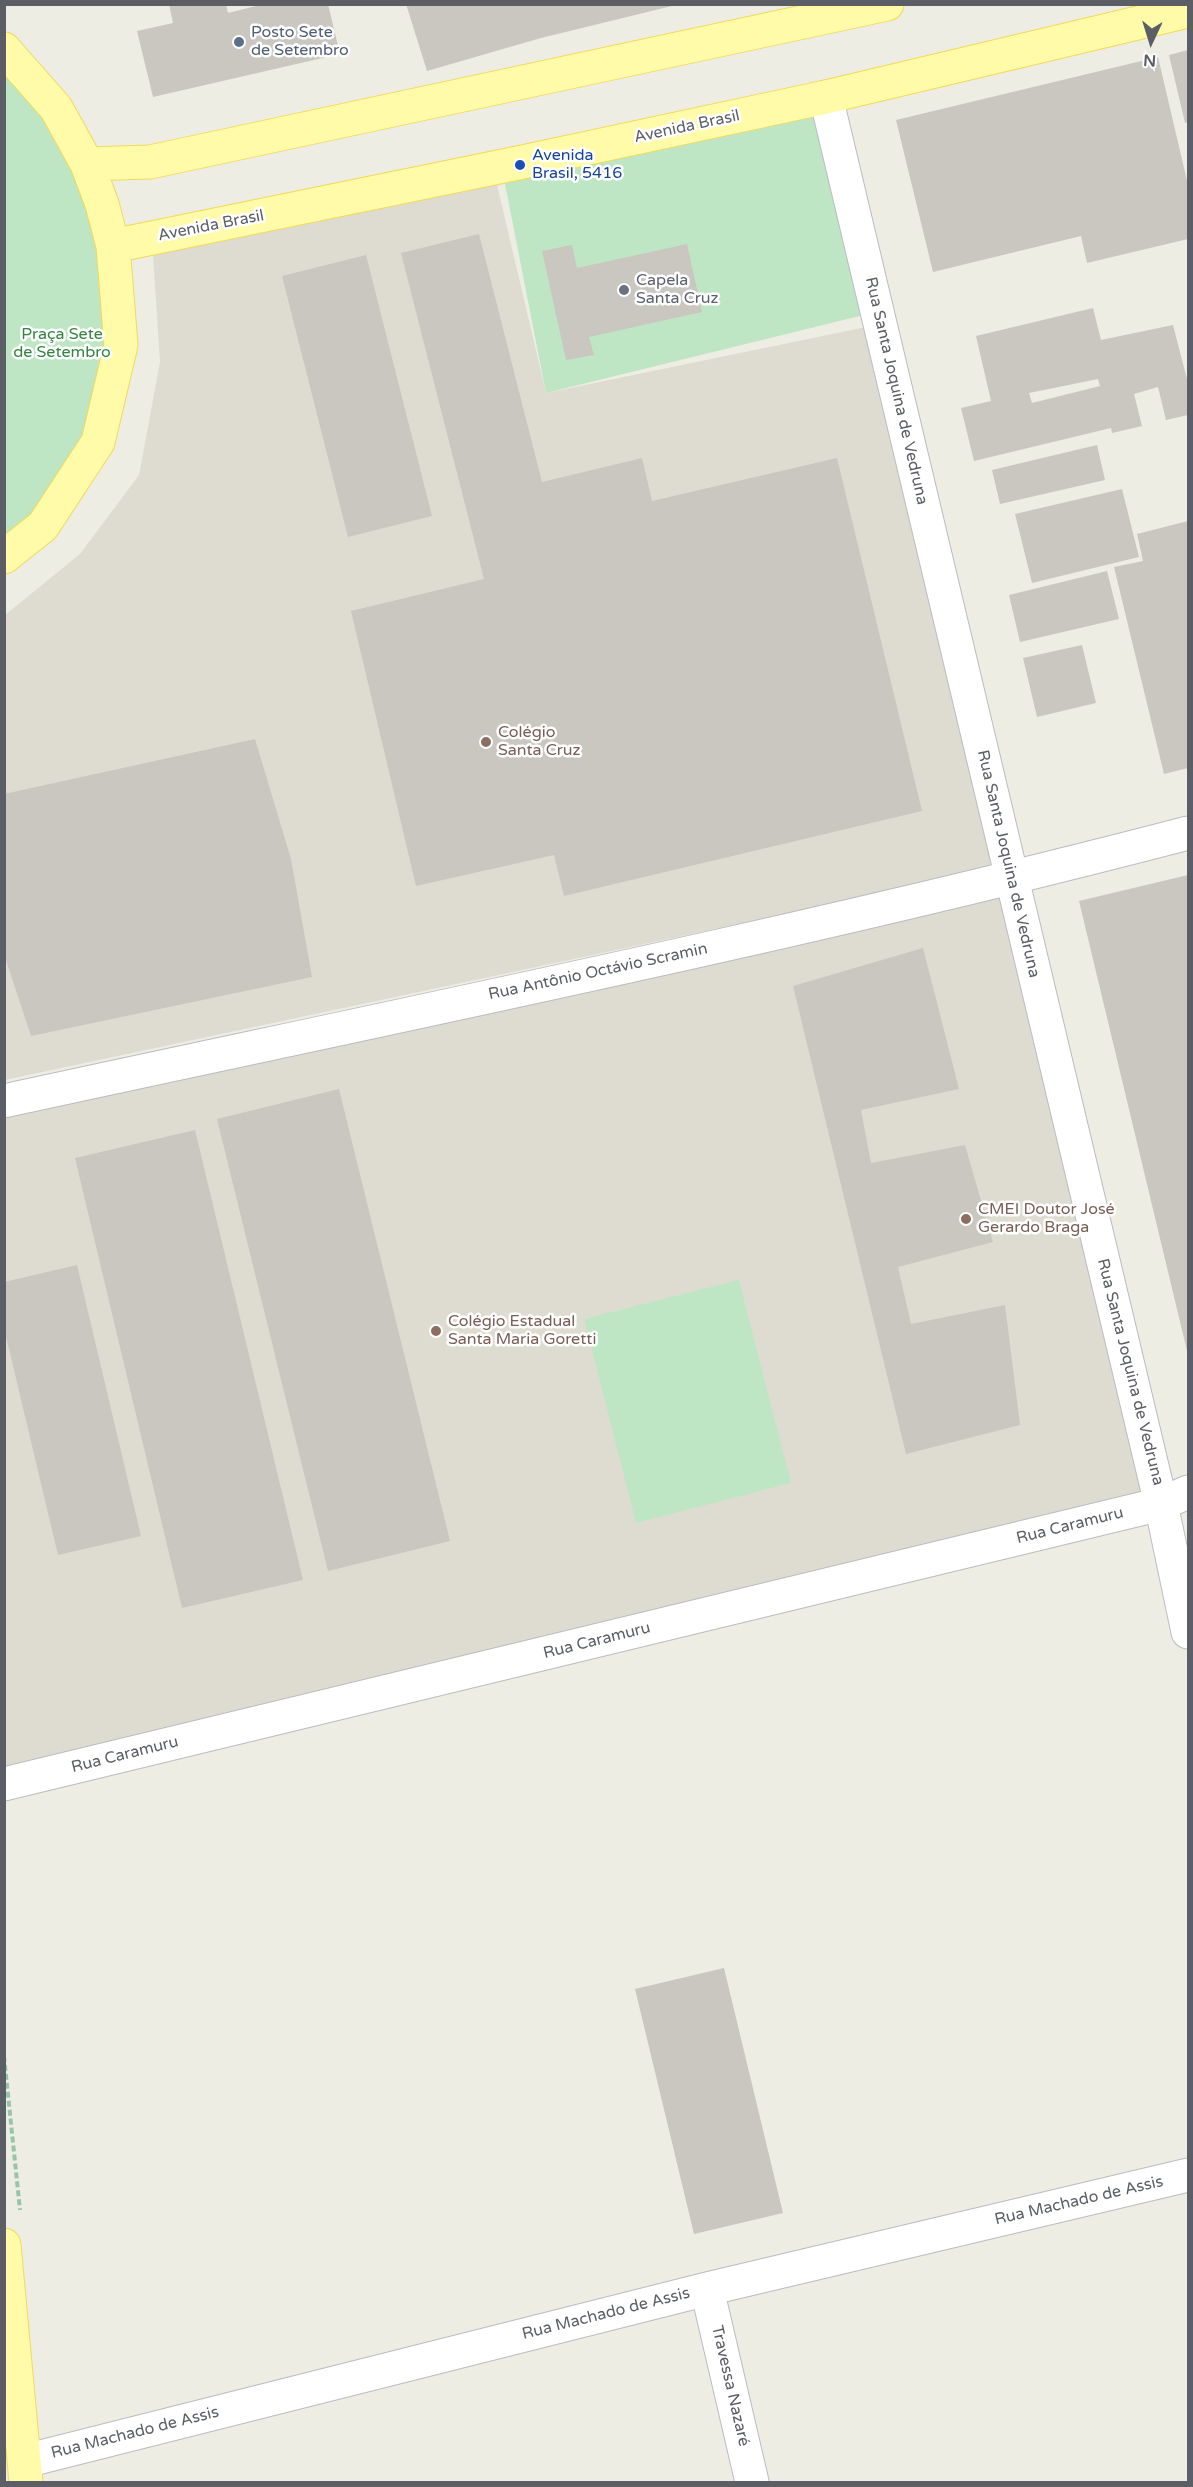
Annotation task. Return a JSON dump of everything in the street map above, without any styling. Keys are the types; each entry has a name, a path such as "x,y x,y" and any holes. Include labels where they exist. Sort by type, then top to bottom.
{"main road":[{"path":"87,164 150,162 801,13 887,4"},
{"name":"Avenida Brasil","path":"113,246 826,97 1188,11"},
{"path":"4,50 56,108 87,164 102,204 113,246 122,345 98,442 43,526 4,557"},
{"path":"4,2245 15,2468"}],"street":[{"name":"Rua Santa Joquina de Vedruna","path":"826,97 1011,879 1175,1498 1188,1632"},
{"name":"Rua Antônio Octávio Scramin","path":"4,1101 1011,879 1188,833"},
{"name":"Rua Caramuru","path":"4,1784 1175,1498"},
{"name":"Rua Machado de Assis","path":"15,2468 707,2289 1188,2175"},
{"name":"Travessa Nazaré","path":"707,2289 752,2482"}],"shaded area":[{"name":"Colégio Santa Cruz","path":"495,176 546,393 871,326 997,869 5,1080 5,615 80,554 139,475 160,362 153,255"},
{"name":"Colégio Estadual Santa Maria Goretti","path":"1011,879 1161,1504 5,1784 4,1101"}],"green space":[{"name":"Praça Sete de Setembro","path":"5,49 15,59 113,246 98,442 5,557"},
{"path":"820,113 868,314 546,393 504,179"},
{"path":"739,1280 791,1483 636,1523 584,1319"}],"building":[{"name":"Posto Sete de Setembro","path":"169,4 226,4 228,13 264,4 328,4 340,54 153,97 137,31 173,23"},
{"path":"406,4 676,5 541,38 427,71"},
{"path":"1188,50 1188,122 1185,123 1169,55"},
{"path":"1158,57 1188,185 1188,239 1087,263 1081,236 933,272 896,120"},
{"path":"479,234 542,482 642,458 652,501 837,458 922,811 564,896 554,855 416,886 351,611 484,579 401,253"},
{"name":"Capela Santa Cruz","path":"687,244 702,312 589,337 594,355 566,360 542,251 572,245 577,268"},
{"path":"366,255 432,516 348,537 282,276"},
{"path":"1093,308 1101,340 1173,325 1188,383 1188,415 1166,420 1158,387 1134,394 1142,426 1112,433 1111,428 974,461 961,408 991,401 976,336","holes":["1098,379 1100,386 1032,403 1029,393"]},
{"path":"1097,445 1105,480 1000,504 992,470"},
{"path":"1122,489 1139,557 1032,583 1015,514"},
{"path":"1188,521 1188,768 1164,774 1114,567 1143,561 1137,534"},
{"path":"1107,571 1119,619 1020,642 1009,595"},
{"path":"1082,645 1096,703 1037,717 1023,658"},
{"path":"255,739 291,859 312,977 31,1036 4,954 4,794"},
{"path":"1188,875 1188,1355 1079,901"},
{"path":"923,948 959,1089 861,1110 871,1163 965,1145 993,1242 898,1267 911,1324 1005,1305 1020,1425 906,1454 793,986"},
{"path":"339,1089 450,1541 328,1571 217,1119"},
{"path":"195,1130 303,1580 182,1608 75,1158"},
{"path":"77,1265 141,1536 58,1555 4,1328 4,1282"},
{"path":"724,1968 783,2213 694,2234 635,1989"}],"place":[{"name":"Posto Sete de Setembro","path":"239,42"},
{"name":"Avenida Brasil, 5416","path":"520,165"},
{"name":"Capela Santa Cruz","path":"624,290"},
{"name":"Colégio Santa Cruz","path":"486,742"},
{"name":"CMEI Doutor José Gerardo Braga","path":"966,1219"},
{"name":"Colégio Estadual Santa Maria Goretti","path":"436,1331"}]}
